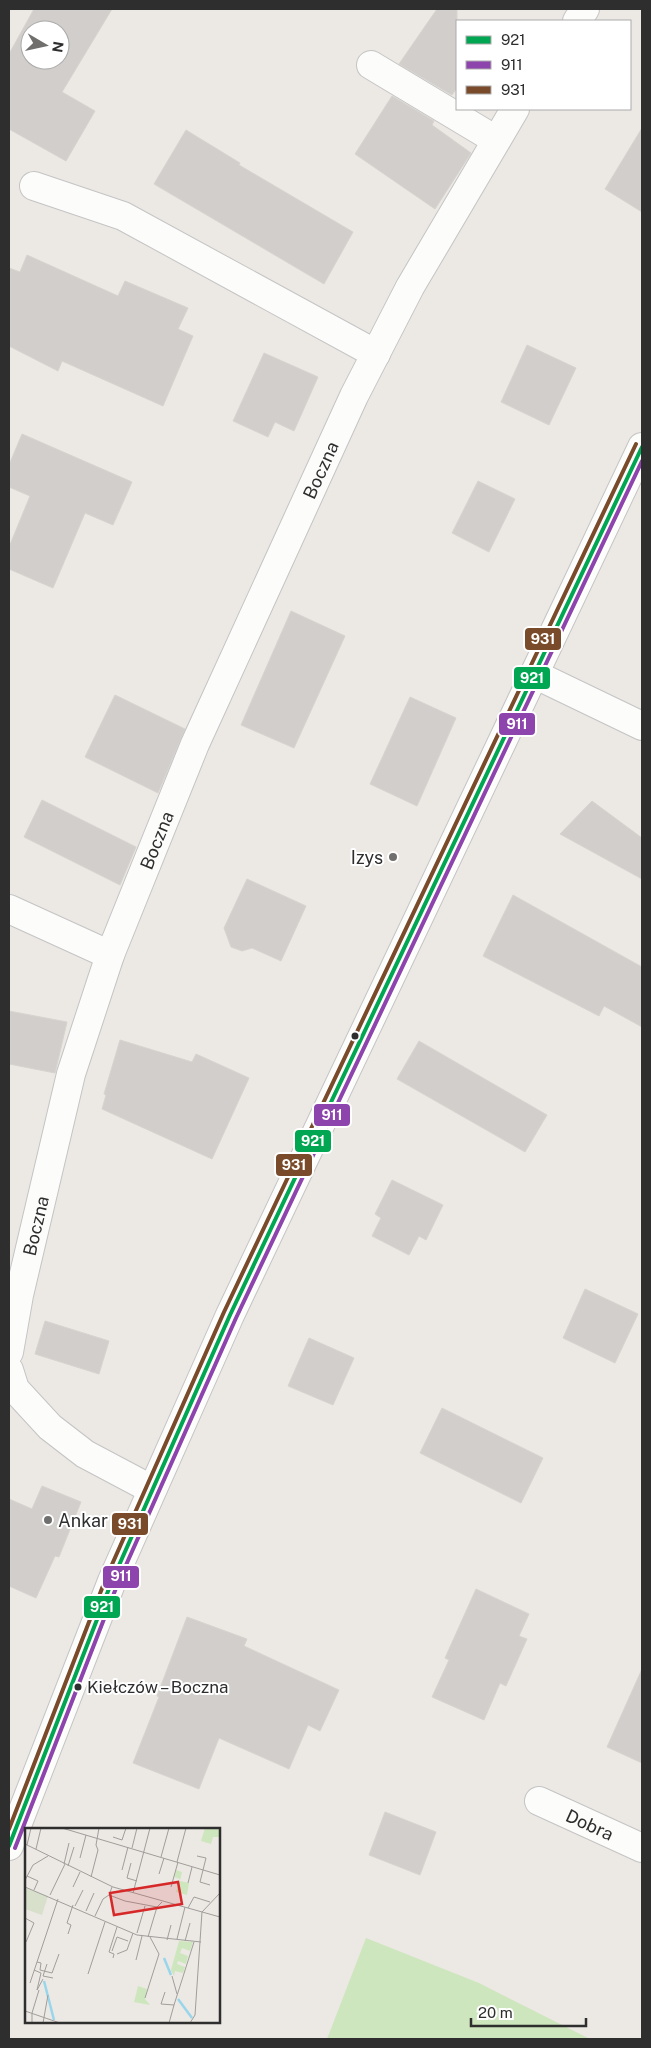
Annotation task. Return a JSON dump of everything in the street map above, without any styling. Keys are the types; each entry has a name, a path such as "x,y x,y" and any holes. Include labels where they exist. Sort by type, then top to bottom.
{"street":[{"path":"577,20 585,9"},
{"path":"371,65 496,140"},
{"name":"Boczna","path":"9,1352 14,1292 71,1074 110,955 195,744 354,396 410,287 514,110"},
{"path":"34,186 123,216 376,354"},
{"path":"9,1846 102,1606 230,1315 642,447"},
{"path":"534,674 642,726"},
{"path":"9,909 110,955"},
{"path":"9,1370 15,1389 50,1427 85,1454 152,1489"},
{"name":"Dobra","path":"540,1801 642,1848"}],"green space":[{"path":"366,1938 479,1983 590,2039 327,2039"}],"building":[{"path":"34,9 112,9 62,92 95,111 66,161 9,129 9,54 20,34 20,70 70,70 70,20 28,20"},
{"path":"437,9 457,9 456,89 452,95 399,64"},
{"path":"392,96 434,121 432,125 471,153 435,209 355,154"},
{"path":"642,128 642,212 605,189"},
{"path":"186,130 240,163 239,165 353,232 324,284 154,184"},
{"path":"27,255 118,296 125,281 188,308 178,329 193,336 163,406 62,361 58,371 9,346 9,268 20,272"},
{"path":"527,345 576,368 549,425 501,402"},
{"path":"264,353 318,377 294,431 275,422 268,437 233,421"},
{"path":"22,434 132,482 113,525 85,513 53,588 9,569 9,547 30,496 9,487 9,465"},
{"path":"478,481 515,499 489,552 452,533"},
{"path":"291,611 345,636 294,748 241,725"},
{"path":"115,695 185,729 158,793 85,757"},
{"path":"410,697 456,718 417,806 370,784"},
{"path":"42,800 136,847 120,885 24,837"},
{"path":"592,801 642,838 642,879 560,834"},
{"path":"247,879 306,906 281,961 252,948 242,951 231,947 224,928"},
{"path":"513,895 642,967 642,1027 604,1006 599,1016 483,956"},
{"path":"9,1011 67,1022 55,1073 9,1064"},
{"path":"120,1040 192,1062 196,1054 249,1078 212,1159 102,1109 106,1095 104,1094"},
{"path":"419,1041 547,1115 525,1152 397,1079"},
{"path":"392,1180 443,1205 426,1240 419,1236 409,1255 372,1236 381,1218 375,1214"},
{"path":"585,1289 638,1314 615,1363 563,1338"},
{"path":"45,1321 109,1341 99,1374 35,1354"},
{"path":"309,1338 354,1358 333,1405 288,1386"},
{"path":"442,1408 543,1458 521,1503 420,1453"},
{"path":"42,1486 81,1502 59,1557 55,1556 36,1598 9,1586 9,1499 32,1509"},
{"path":"476,1589 529,1614 519,1636 527,1639 506,1686 500,1683 484,1720 432,1697 449,1660 445,1658"},
{"path":"187,1617 247,1639 244,1646 339,1690 320,1731 308,1725 289,1769 219,1738 199,1789 133,1763"},
{"path":"642,1669 642,1763 607,1747"},
{"path":"385,1812 436,1832 420,1875 369,1855"}],"transit line":[{"name":"931","path":"9,1829 106,1578 224,1312 636,444"},
{"name":"921","path":"9,1846 112,1581 230,1315 642,447"},
{"name":"911","path":"15,1848 118,1583 236,1318 642,461"}],"place":[{"name":"Izys","path":"393,857"},
{"name":"Ankar","path":"48,1520"},
{"name":"Kiełczów – Boczna","path":"78,1687"}]}
